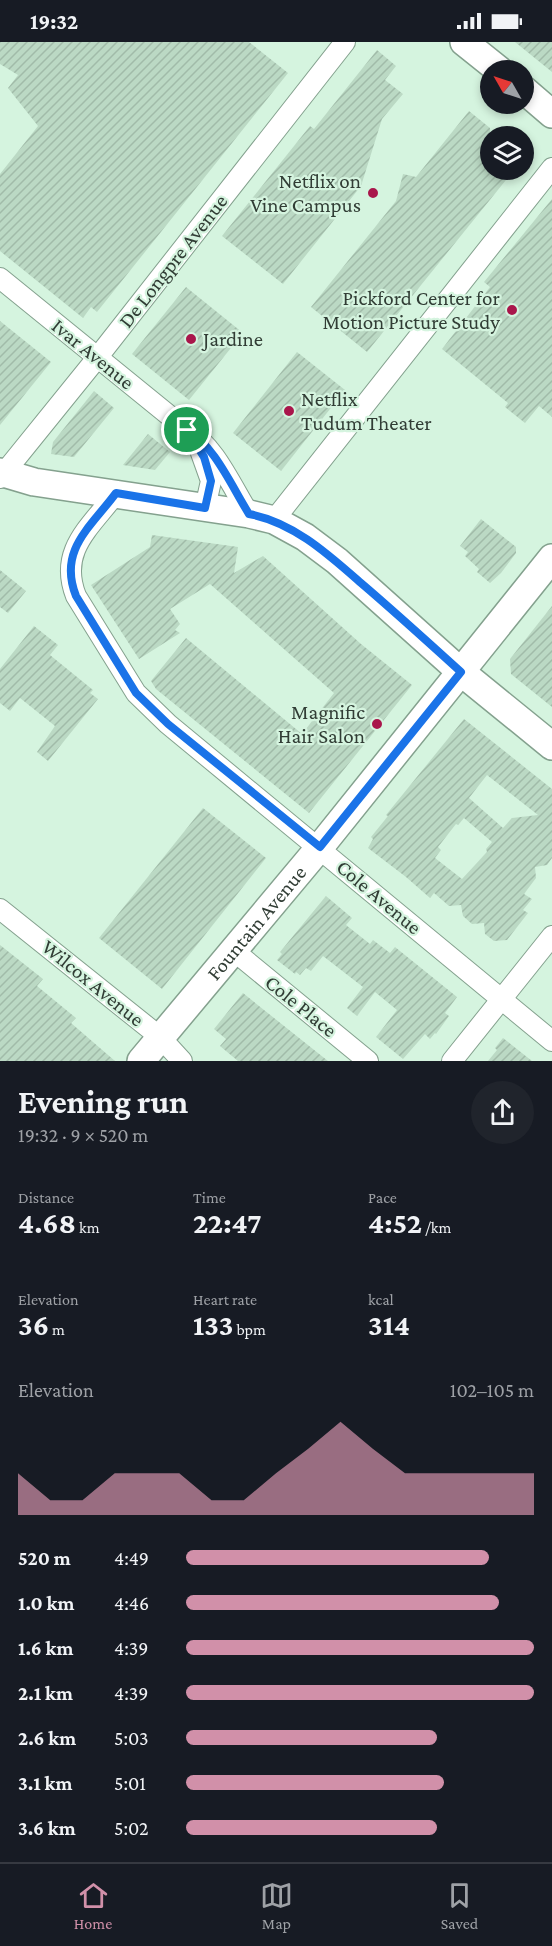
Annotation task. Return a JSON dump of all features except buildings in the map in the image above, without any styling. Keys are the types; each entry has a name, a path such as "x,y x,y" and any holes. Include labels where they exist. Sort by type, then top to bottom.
{"main road":[{"path":"464,42 486,60"},
{"path":"534,99 552,114"},
{"path":"1,475 261,517 305,537 337,561 461,672 552,746"},
{"name":"Fountain Avenue","path":"141,1061 320,847 552,558"}],"street":[{"name":"De Longpre Avenue","path":"1,475 97,358 345,42"},
{"path":"261,517 552,168"},
{"name":"Ivar Avenue","path":"0,278 197,436 261,517"},
{"name":"Ivar Avenue","path":"187,430 204,457 211,481 205,508"},
{"name":"Cole Avenue","path":"116,493 79,542 72,555 70,580 76,596 136,693 168,724 320,847 552,1041"},
{"name":"Wilcox Avenue","path":"0,909 160,1037 182,1061"},
{"path":"452,1061 552,936"},
{"name":"Cole Place","path":"234,951 368,1061"}],"place":[{"name":"Netflix on Vine Campus","path":"373,193"},
{"name":"Pickford Center for Motion Picture Study","path":"512,310"},
{"name":"Jardine","path":"191,339"},
{"name":"Netflix Tudum Theater","path":"289,411"},
{"name":"Magnific Hair Salon","path":"377,724"}],"route":[{"path":"187,430 197,436 211,452 249,514 274,520 305,537 337,561 461,672 320,847 168,724 136,693 76,596 70,580 69,567 72,555 79,542 116,493 205,508 211,481 204,457 187,430"}]}
